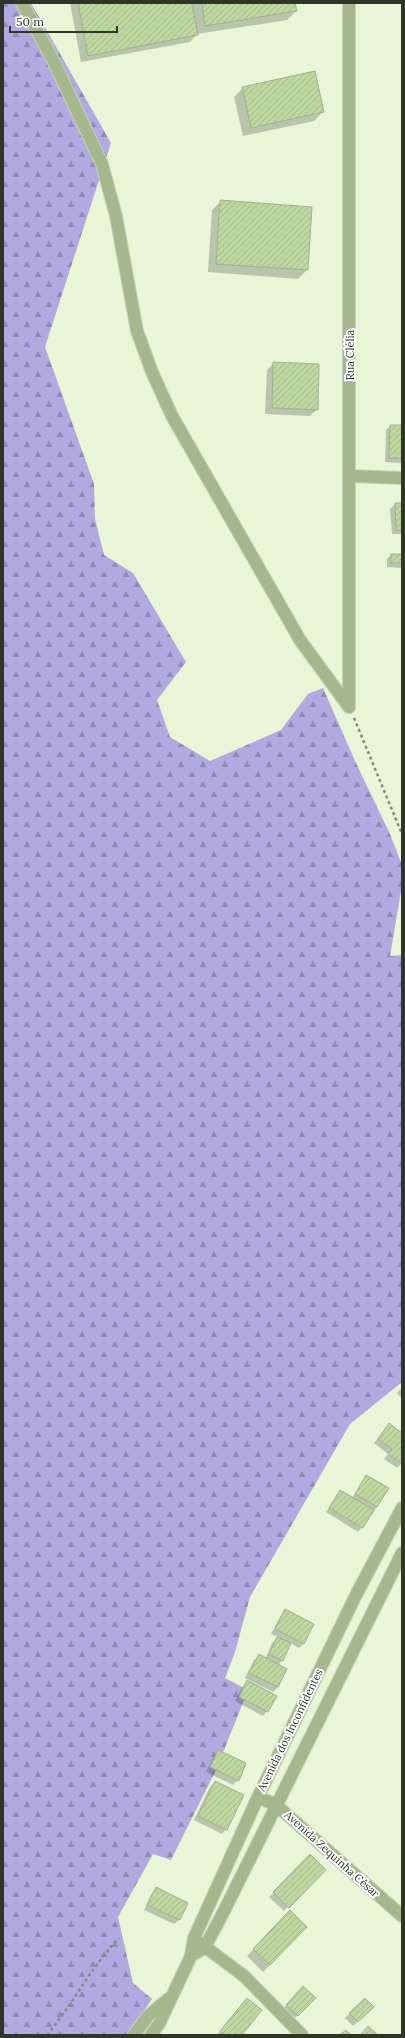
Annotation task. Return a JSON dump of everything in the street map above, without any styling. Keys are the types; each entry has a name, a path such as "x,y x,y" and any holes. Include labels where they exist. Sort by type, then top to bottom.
{"street":[{"path":"22,3 53,60 102,164 116,216 137,331 152,372 172,416 300,640 349,707"},
{"name":"Rua Clélia","path":"349,3 349,707"},
{"path":"350,476 402,478"},
{"name":"Avenida dos Inconfidentes","path":"151,2035 158,2024 191,1956 194,1938 258,1796 382,1544 402,1508"},
{"path":"382,1544 402,1552"},
{"name":"Avenida dos Inconfidentes","path":"205,1947 402,1552"},
{"name":"Avenida Zequinha César","path":"258,1796 276,1805 402,1916"},
{"path":"194,1938 244,1976 302,2035"},
{"path":"191,1956 205,1947"},
{"name":"Avenida dos Inconfidentes","path":"134,2035 148,2016 172,1996"}],"path":[{"path":"349,707 402,834"},
{"path":"47,2035 59,2021 104,1953 118,1938"}],"green space":[{"path":"3,3 31,3 111,143 45,347 94,484 95,519 104,555 133,573 186,662 157,700 170,737 210,761 281,730 308,694 323,688 355,761 390,834 402,865 402,885 390,956 402,955 402,1382 350,1424 250,1597 235,1652 225,1678 248,1690 216,1770 171,1860 153,1854 118,1917 133,1983 152,1999 128,2035 3,2035"}],"building":[{"path":"78,3 192,3 198,35 88,56"},
{"path":"202,3 295,3 297,11 205,26"},
{"path":"315,71 324,112 251,128 242,87"},
{"path":"220,200 312,207 308,270 216,264"},
{"path":"273,362 319,364 318,410 272,408"},
{"path":"390,425 402,425 402,458 389,458"},
{"path":"395,503 402,503 402,530 396,530"},
{"path":"391,554 402,554 402,563 391,563"},
{"path":"389,1423 402,1433 402,1464 388,1454 392,1449 378,1439"},
{"path":"366,1475 389,1488 377,1507 355,1494"},
{"path":"340,1490 374,1510 363,1528 329,1508"},
{"path":"285,1609 314,1624 304,1644 275,1629"},
{"path":"277,1637 291,1643 283,1661 269,1654"},
{"path":"259,1654 287,1669 278,1687 249,1673"},
{"path":"247,1680 277,1696 268,1712 239,1697"},
{"path":"218,1750 246,1763 239,1781 210,1767"},
{"path":"215,1781 244,1795 227,1830 198,1816"},
{"path":"310,1854 326,1870 289,1908 273,1892"},
{"path":"156,1887 188,1903 180,1920 147,1905"},
{"path":"290,1910 307,1927 270,1965 253,1949"},
{"path":"303,1986 316,1998 298,2016 286,2005"},
{"path":"247,1998 262,2010 242,2035 225,2035 220,2031"},
{"path":"365,1998 374,2007 358,2022 349,2013"},
{"path":"368,2026 378,2035 360,2035"},
{"path":"346,2030 351,2035 340,2035"}]}
